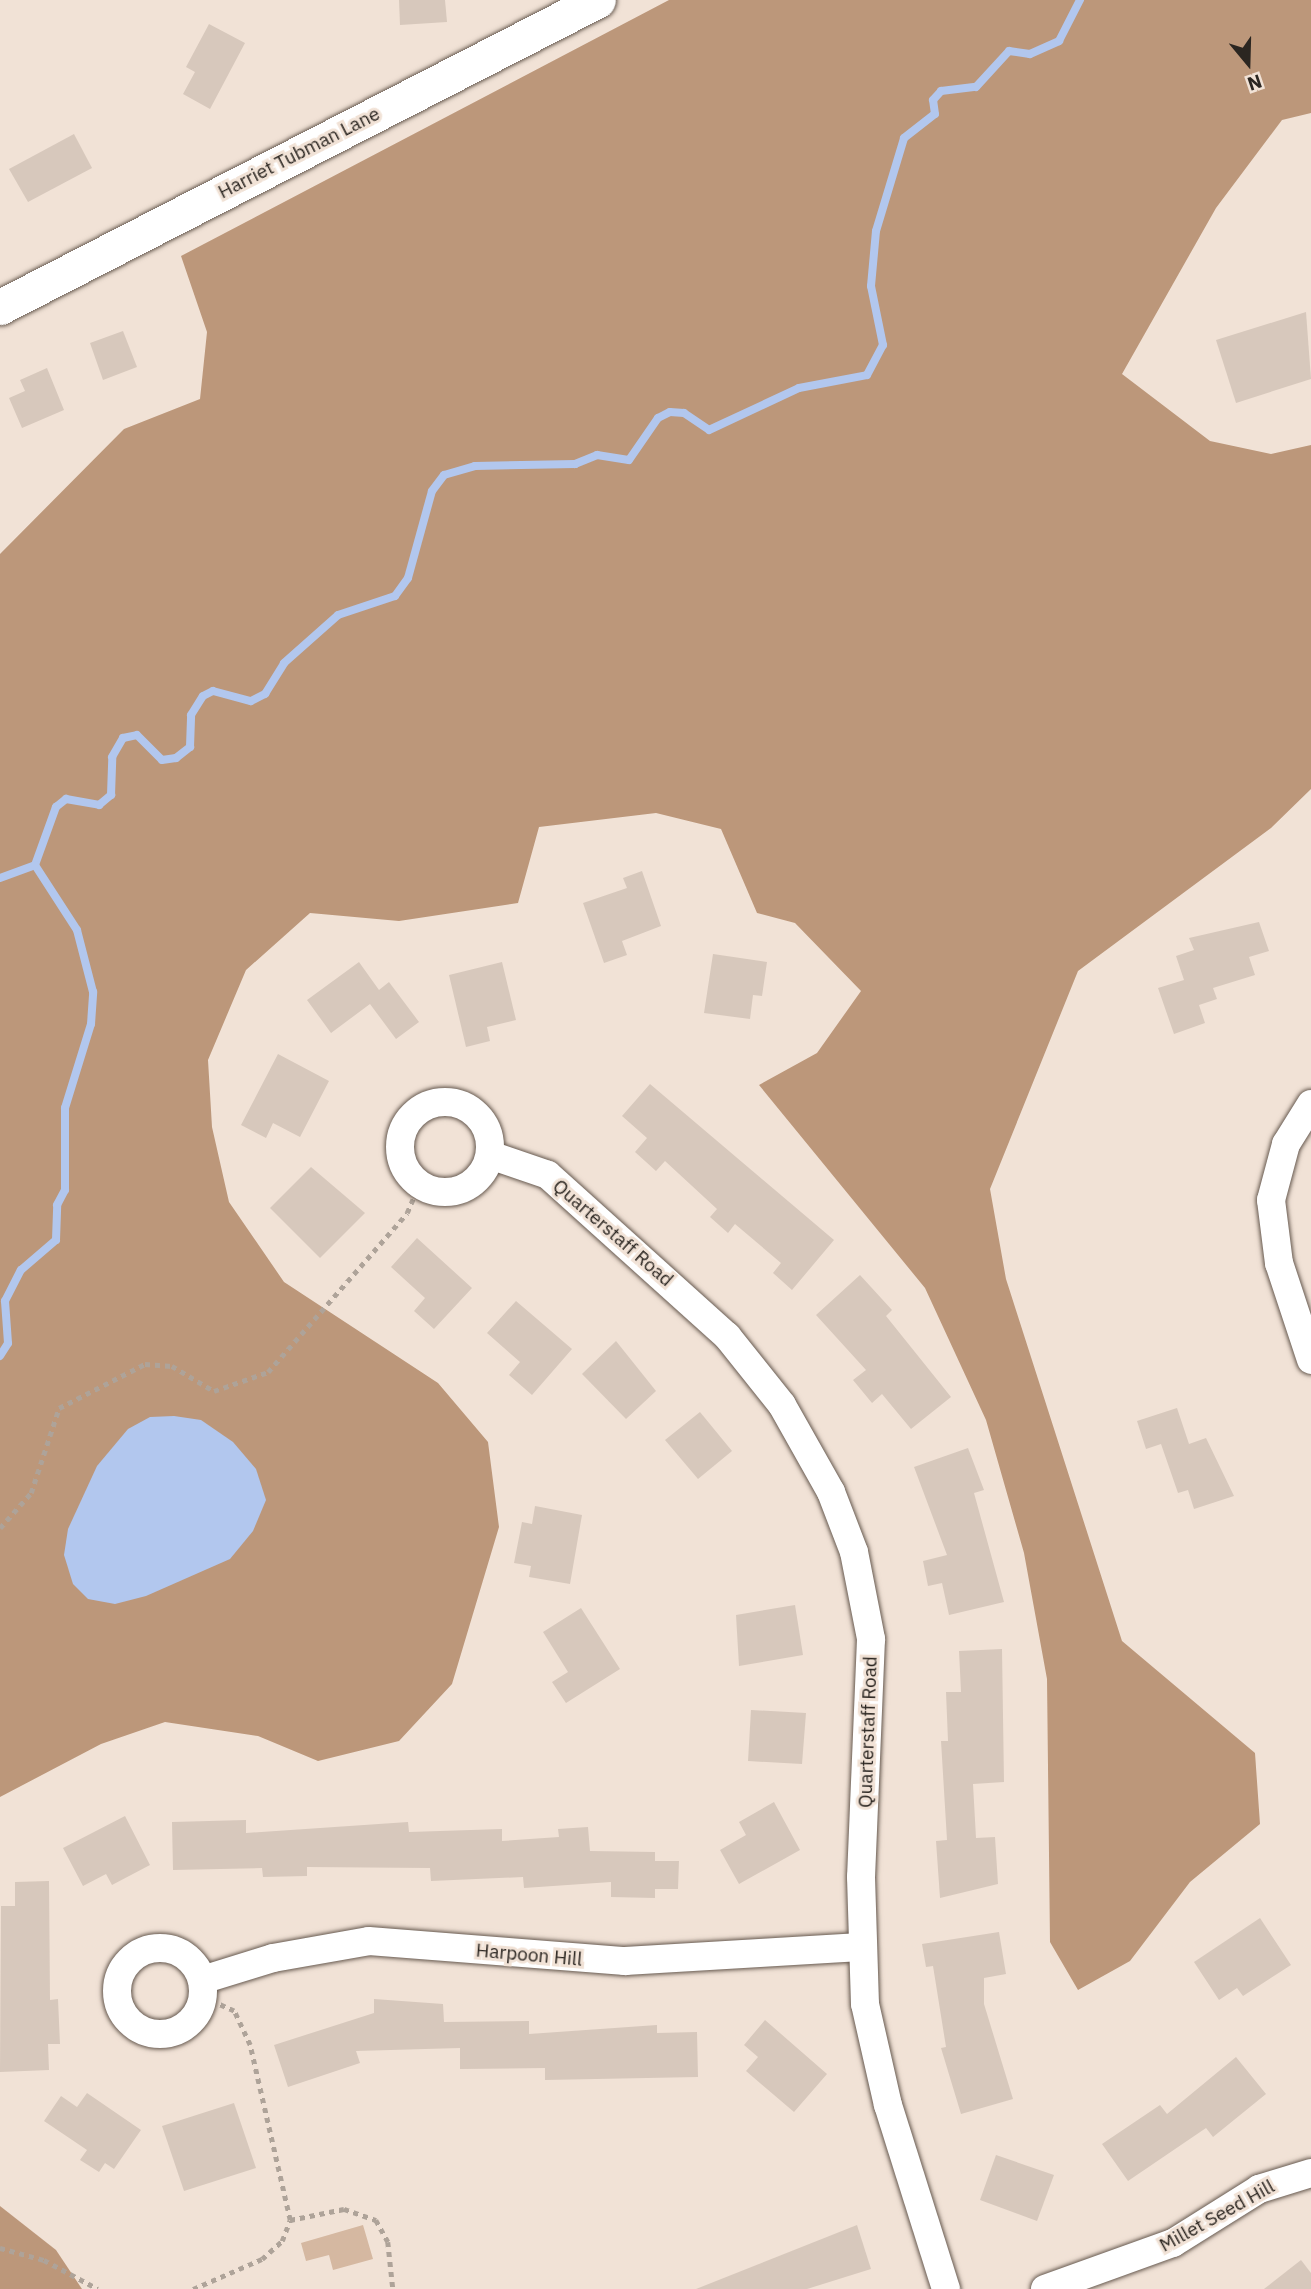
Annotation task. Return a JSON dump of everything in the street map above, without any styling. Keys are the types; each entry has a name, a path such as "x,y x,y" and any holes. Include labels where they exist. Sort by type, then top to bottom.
{"street":[{"name":"Harriet Tubman Lane","path":"0,307 598,0"},
{"path":"443,1101 477,1114 490,1156 467,1187 449,1193 418,1185 401,1162 399,1143 411,1116 426,1105 443,1101"},
{"path":"1311,1104 1286,1144 1271,1200 1279,1263 1311,1360"},
{"name":"Quarterstaff Road","path":"490,1156 548,1175 727,1336 782,1405 831,1492 854,1552 871,1639 861,1947 865,2004 888,2105 946,2289"},
{"name":"Harpoon Hill","path":"202,1988 285,1955 369,1941 625,1961 861,1947"},
{"name":"Millet Seed Hill","path":"1045,2289 1173,2244 1259,2189 1311,2173"}],"path":[{"path":"0,1528 31,1493 59,1408 71,1398 145,1364 172,1366 214,1391 268,1372 407,1213 418,1185"},
{"path":"193,2289 262,2259 282,2241 290,2220 250,2045 234,2011 202,1988"},
{"path":"290,2220 344,2209 376,2220 388,2242 393,2289"},
{"path":"0,2248 44,2260 98,2289"}],"shaded area":[{"path":"669,0 1311,0 1311,113 1282,120 1216,208 1122,374 1210,441 1271,454 1311,445 1311,789 1271,828 1078,971 990,1189 1006,1279 1122,1641 1255,1753 1260,1824 1190,1882 1130,1961 1078,1990 1050,1942 1047,1679 1024,1553 986,1420 925,1288 759,1085 817,1053 861,991 795,923 757,913 721,829 656,813 539,827 518,903 399,921 310,913 246,970 208,1060 212,1127 229,1202 284,1282 438,1383 488,1442 499,1527 452,1684 399,1741 318,1761 258,1736 165,1722 101,1744 0,1797 0,554 124,429 200,399 207,332 181,256"},
{"path":"0,2206 56,2250 82,2289 0,2289"},
{"path":"363,2225 373,2259 333,2270 329,2255 306,2261 301,2243"}],"water":[{"path":"174,1416 201,1420 233,1442 256,1469 266,1500 253,1531 230,1559 146,1596 115,1604 88,1599 73,1584 64,1555 68,1529 97,1466 128,1429 150,1417"}],"building":[{"path":"399,0 445,0 447,22 400,25"},
{"path":"209,24 245,43 210,109 183,94 195,72 186,67"},
{"path":"74,134 92,168 28,202 9,169"},
{"path":"1306,312 1311,379 1236,403 1216,340"},
{"path":"123,331 137,367 103,380 90,343"},
{"path":"47,368 64,410 22,428 9,398 25,391 20,380"},
{"path":"642,871 661,926 622,941 627,955 604,963 583,903 627,888 623,878"},
{"path":"1259,922 1269,951 1249,957 1255,975 1213,988 1217,999 1199,1005 1205,1023 1174,1034 1158,988 1184,980 1176,956 1194,950 1189,938"},
{"path":"713,954 767,962 762,996 753,995 750,1019 704,1013"},
{"path":"359,962 379,990 389,982 419,1022 396,1039 370,1004 331,1033 307,1000"},
{"path":"502,962 516,1020 487,1027 490,1041 466,1047 449,975"},
{"path":"278,1054 329,1081 300,1137 273,1123 266,1138 241,1125"},
{"path":"650,1084 834,1240 792,1290 773,1273 781,1263 735,1224 728,1233 710,1217 717,1209 665,1161 656,1171 635,1152 647,1138 622,1116"},
{"path":"311,1167 365,1213 320,1258 270,1208"},
{"path":"417,1238 472,1288 434,1329 414,1311 425,1298 391,1267"},
{"path":"860,1275 892,1310 886,1316 951,1397 911,1429 882,1394 872,1403 853,1380 866,1370 816,1315"},
{"path":"516,1301 572,1349 532,1395 509,1375 520,1362 487,1333"},
{"path":"616,1341 656,1391 626,1419 582,1374"},
{"path":"1177,1408 1189,1444 1206,1438 1234,1496 1194,1509 1188,1490 1178,1493 1161,1444 1146,1449 1137,1421"},
{"path":"700,1412 732,1451 698,1479 665,1440"},
{"path":"968,1448 984,1490 974,1493 1004,1602 949,1615 942,1583 928,1586 923,1561 947,1555 914,1467"},
{"path":"535,1506 582,1515 570,1584 529,1577 531,1566 514,1563 522,1522 532,1524"},
{"path":"795,1605 803,1655 739,1666 736,1615"},
{"path":"581,1608 620,1669 566,1703 552,1682 568,1672 543,1632"},
{"path":"1002,1649 1004,1782 973,1784 976,1838 995,1837 998,1884 940,1898 936,1841 947,1840 941,1741 948,1741 946,1692 961,1692 959,1651"},
{"path":"751,1710 806,1713 802,1764 748,1761"},
{"path":"774,1802 800,1850 739,1884 720,1850 746,1835 739,1822"},
{"path":"125,1816 150,1865 112,1885 106,1874 83,1886 63,1848"},
{"path":"246,1820 246,1833 408,1822 409,1832 502,1829 502,1841 559,1837 558,1829 588,1827 590,1851 655,1852 655,1861 679,1861 678,1889 655,1889 655,1898 611,1897 611,1882 524,1888 523,1877 431,1881 430,1868 307,1867 307,1876 263,1877 262,1868 173,1870 172,1822"},
{"path":"49,1881 50,2000 58,1999 60,2044 48,2044 49,2070 0,2072 1,1906 15,1906 15,1882"},
{"path":"1260,1918 1291,1965 1243,1996 1237,1988 1219,2000 1194,1962"},
{"path":"999,1932 1006,1974 984,1978 984,2004 1013,2099 961,2114 941,2048 946,2047 933,1966 926,1967 922,1944"},
{"path":"374,1999 443,2004 444,2022 529,2021 529,2034 657,2025 657,2033 697,2032 698,2077 545,2080 545,2068 460,2069 460,2048 356,2051 360,2063 288,2087 274,2045 374,2013"},
{"path":"765,2020 827,2074 794,2112 746,2071 758,2057 744,2045"},
{"path":"1236,2057 1266,2094 1213,2137 1206,2128 1128,2181 1102,2144 1160,2105 1167,2114"},
{"path":"87,2093 141,2130 114,2169 105,2163 99,2172 80,2160 87,2150 44,2121 61,2096 77,2107"},
{"path":"234,2103 256,2168 184,2191 162,2126"},
{"path":"996,2155 1054,2175 1037,2221 980,2200"},
{"path":"857,2225 871,2269 807,2289 696,2289"},
{"path":"1301,2260 1311,2273 1311,2289 1264,2289"}],"waterway":[{"path":"0,878 35,865 56,807 66,799 99,805 111,795 112,757 123,738 137,735 162,760 176,758 190,747 191,715 203,696 213,691 251,701 265,694 284,663 338,615 395,596 408,578 432,491 444,475 475,466 575,464 597,455 629,460 658,418 670,412 684,413 709,430 799,388 867,375 883,345 871,286 876,231 904,138 935,114 933,100 941,91 976,87 1009,51 1030,54 1059,41 1080,0"},
{"path":"0,1356 8,1343 5,1301 21,1270 56,1240 57,1205 65,1190 65,1108 91,1024 93,992 77,930 35,865"}]}
